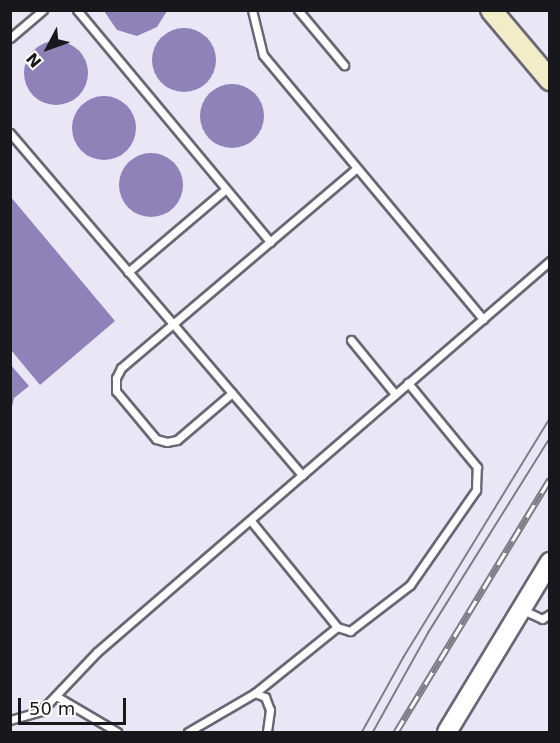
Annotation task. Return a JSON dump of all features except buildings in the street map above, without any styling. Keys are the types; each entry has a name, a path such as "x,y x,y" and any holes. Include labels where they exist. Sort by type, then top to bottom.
{"main road":[{"path":"491,10 549,80"}],"street":[{"path":"450,732 549,562"}],"lane":[{"path":"10,38 43,10"},
{"path":"77,10 270,242"},
{"path":"252,10 263,55 483,319"},
{"path":"297,10 344,65"},
{"path":"10,133 302,475"},
{"path":"232,393 177,440 156,439 116,391 116,378 121,368 357,168"},
{"path":"128,272 226,189"},
{"path":"10,720 41,711 83,665 549,261"},
{"path":"351,340 395,394"},
{"path":"251,521 337,627 350,631 410,585 476,490 477,467 408,383"},
{"path":"521,609 542,619 549,614"},
{"path":"188,732 255,693 337,627"},
{"path":"255,693 265,697 270,710 267,732"},
{"path":"56,696 117,732"}],"shaded area":[{"path":"104,11 167,11 157,27 137,36 117,30"},
{"path":"184,28 196,30 207,37 214,48 216,60 214,72 207,83 196,90 184,92 172,90 161,83 154,72 152,60 154,48 161,37 172,30"},
{"path":"56,41 68,43 79,50 86,61 88,73 86,85 79,96 68,103 56,105 44,103 33,96 26,85 24,73 26,61 33,50 44,43"},
{"path":"232,84 244,86 255,93 262,104 264,116 262,128 255,139 244,146 232,148 220,146 209,139 202,128 200,116 202,104 209,93 220,86"},
{"path":"104,96 116,98 127,105 134,116 136,128 134,140 127,151 116,158 104,160 92,158 81,151 74,140 72,128 74,116 81,105 92,98"},
{"path":"151,153 163,155 174,162 181,173 183,185 181,197 174,208 163,215 151,217 139,215 128,208 121,197 119,185 121,173 128,162 139,155"},
{"path":"10,196 115,321 40,385 11,350"},
{"path":"10,364 29,386 14,398 11,411"}],"tram line":[{"path":"362,732 403,658 550,418"},
{"path":"373,732 428,633 550,438"}],"railway":[{"path":"396,732 550,479"}]}
